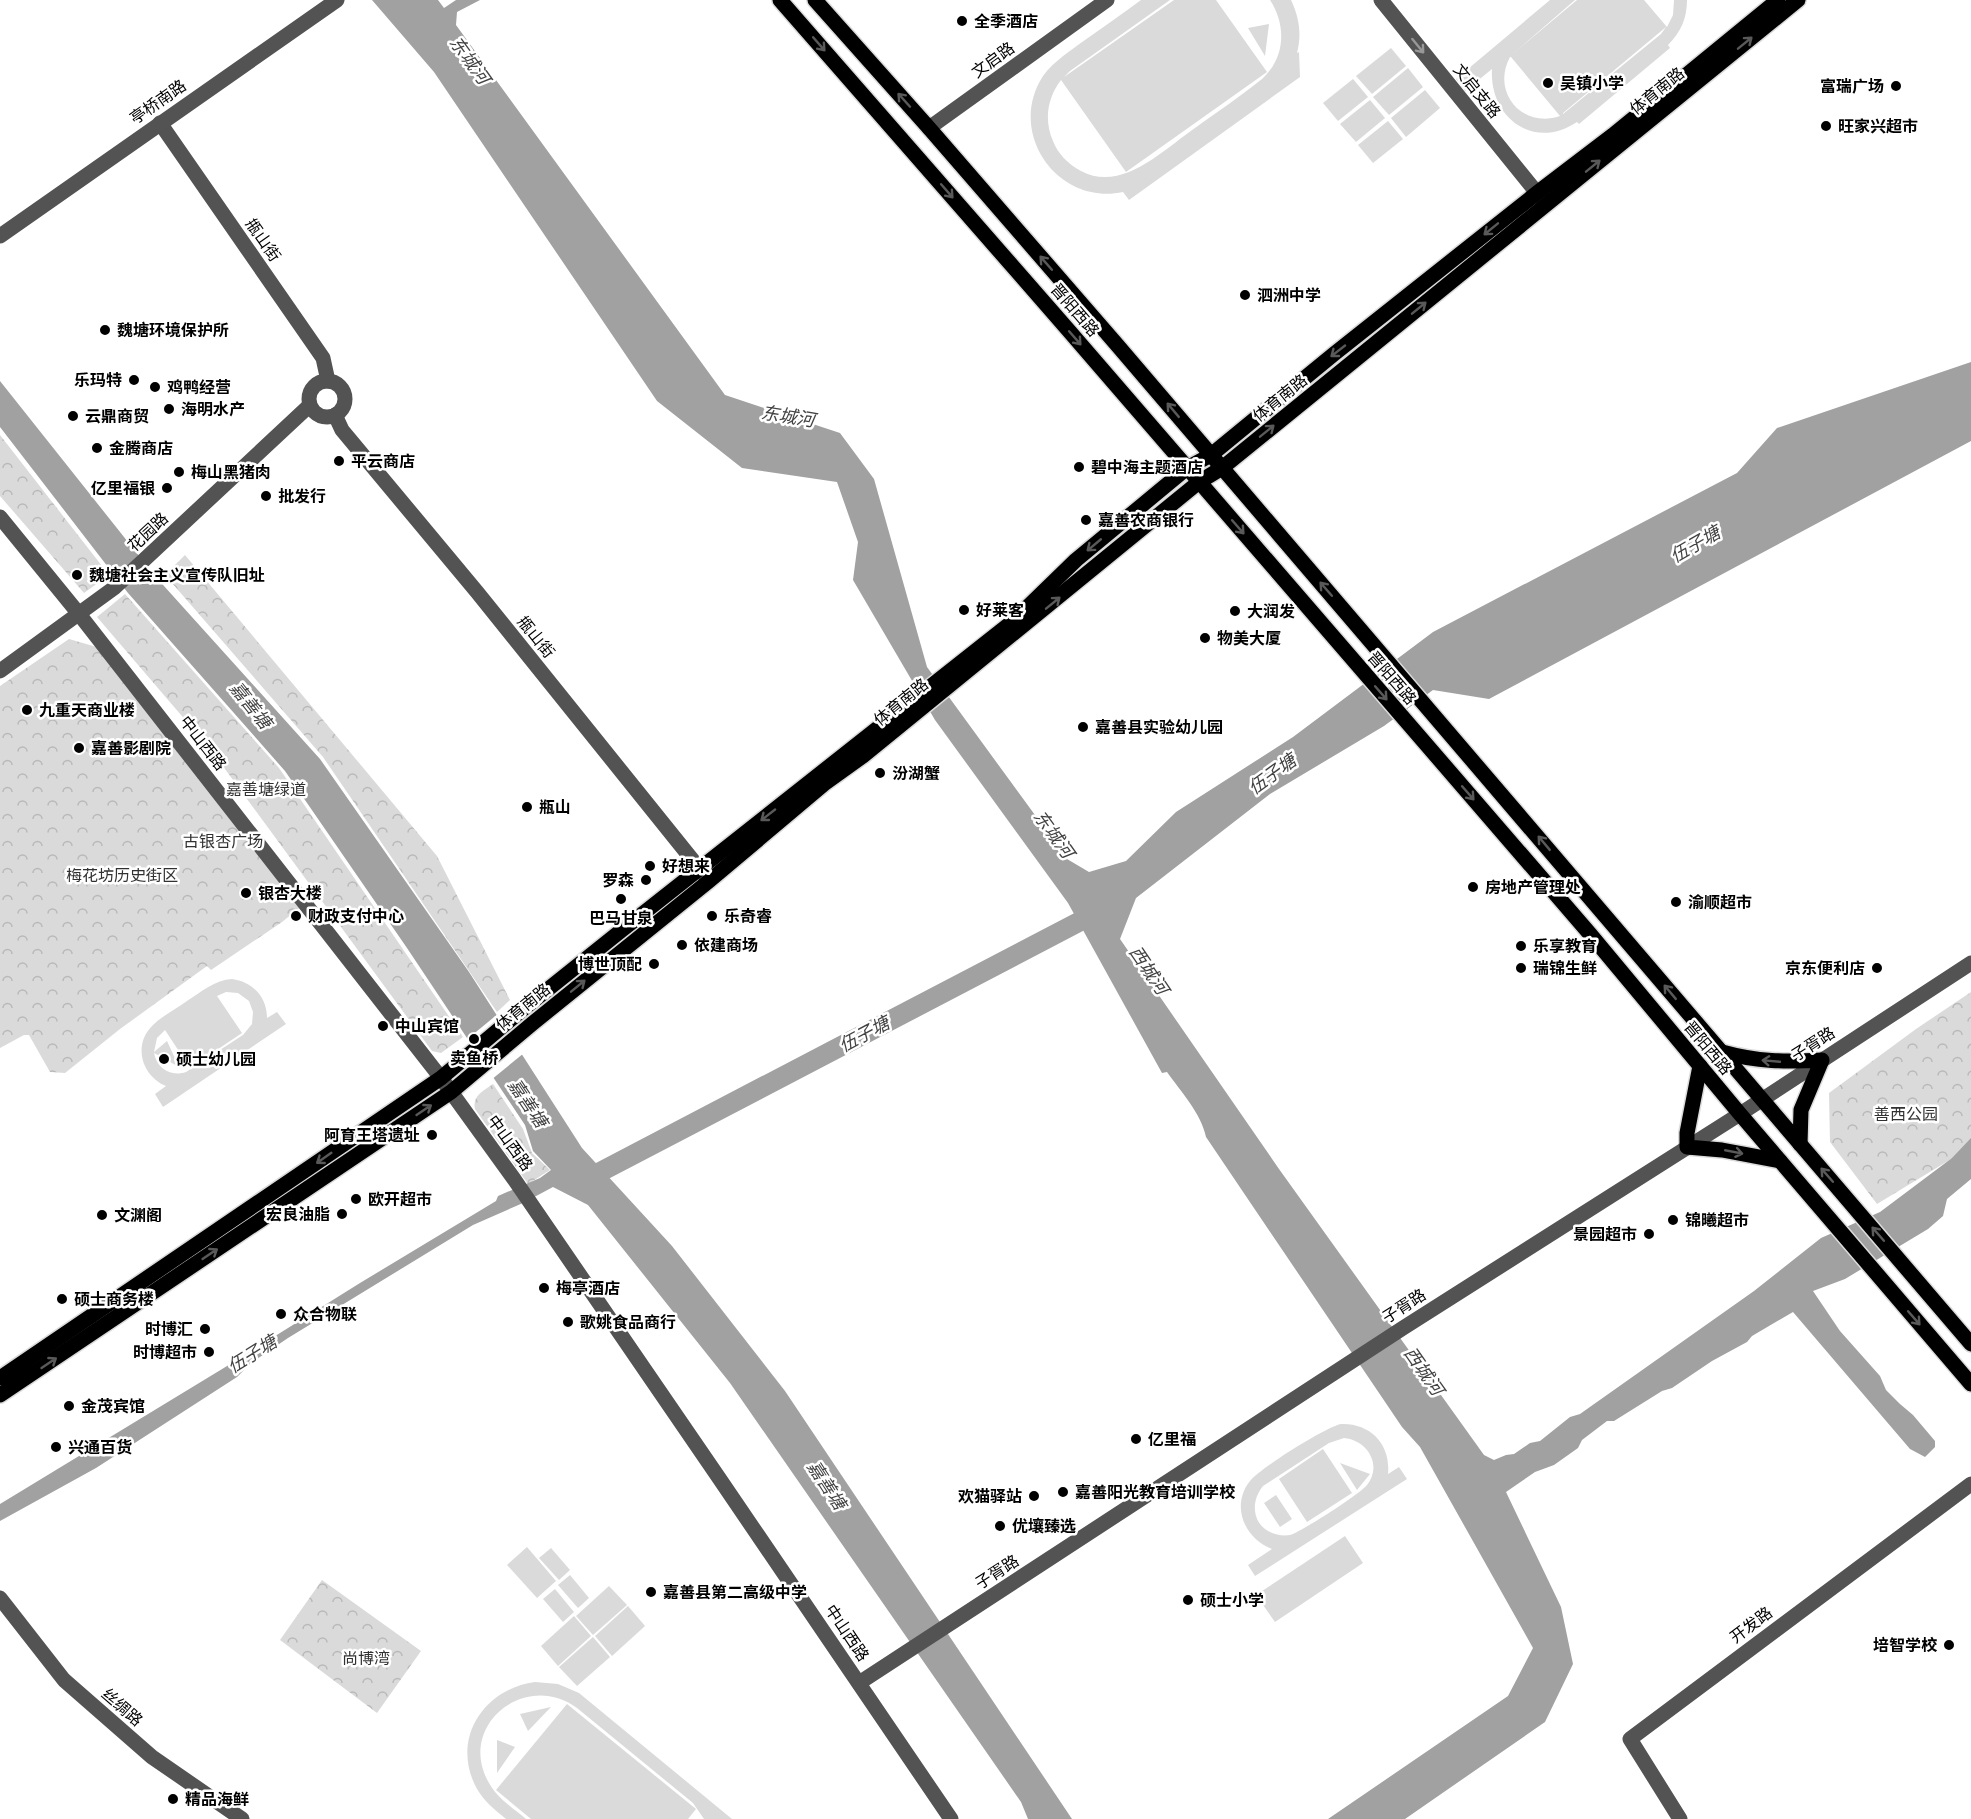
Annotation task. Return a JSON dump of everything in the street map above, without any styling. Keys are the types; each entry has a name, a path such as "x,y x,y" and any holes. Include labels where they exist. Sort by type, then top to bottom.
{"main road":[{"name":"晋阳西路","path":"780,0 1590,934 1828,1218 1971,1384"},
{"name":"晋阳西路","path":"815,0 929,128 1451,734 1971,1344"},
{"name":"体育南路","path":"0,1378 441,1078 522,1010 699,869 900,719 1199,482 1222,468 1613,135 1778,0"},
{"name":"体育南路","path":"971,662 1076,560 1187,468 1211,455 1334,354 1798,0"},
{"name":"体育南路","path":"0,1395 450,1092 824,784 863,756 900,719"},
{"path":"1722,1052 1748,1059 1782,1062 1822,1060 1801,1110 1800,1144"},
{"path":"1700,1066 1687,1133 1687,1147 1722,1150 1780,1161"}],"street":[{"name":"亭桥南路","path":"0,236 337,0"},
{"name":"文启路","path":"929,128 1107,0"},
{"name":"文启支路","path":"1381,0 1542,197"},
{"name":"甁山街","path":"160,123 323,358 328,381"},
{"path":"328,381 339,386 345,395 344,407 335,415 323,417 310,405 309,399 313,388 328,381"},
{"name":"花园路","path":"0,671 114,588 310,405"},
{"name":"甁山街","path":"335,415 342,430 484,601 709,881"},
{"name":"中山西路","path":"0,518 79,614 441,1078 514,1179 951,1819"},
{"name":"子胥路","path":"859,1683 1403,1328 1740,1114 1971,963"},
{"name":"开发路","path":"1680,1819 1630,1739 1971,1484"},
{"name":"丝绸路","path":"0,1598 64,1680 152,1757 242,1819"}],"green space":[{"path":"1141,0 1170,0 1064,77 1174,0 1216,0 1267,72 1126,172 1061,80 1050,102 1048,126 1055,146 1068,162 1081,171 1096,176 1112,177 1127,173 1141,166 1262,79 1270,71 1275,61 1281,41 1279,20 1270,0 1291,0 1294,6 1299,26 1297,53 1299,52 1300,77 1129,200 1123,192 1099,193 1078,188 1059,176 1045,161 1035,141 1031,120 1033,98 1047,71 1068,52"},
{"path":"1550,0 1575,0 1515,52 1577,0 1644,0 1667,27 1673,15 1674,0 1687,0 1684,19 1680,30 1668,45 1670,48 1579,124 1577,122 1561,130 1545,133 1530,131 1517,125 1506,115 1498,102 1493,87 1492,69 1465,91 1456,79","holes":["1666,27 1661,34 1563,114 1563,113","1511,57 1560,116 1546,119 1533,117 1522,112 1514,104 1507,94 1504,83 1505,70"]},
{"path":"1269,24 1265,56 1248,28"},
{"path":"1391,48 1406,66 1372,94 1356,76"},
{"path":"1408,68 1423,87 1389,115 1373,97"},
{"path":"1353,79 1368,97 1338,121 1323,103"},
{"path":"1425,90 1440,108 1406,137 1391,118"},
{"path":"1370,100 1385,118 1356,142 1340,124"},
{"path":"1388,121 1403,139 1373,163 1358,145"},
{"path":"0,435 109,575 84,593 0,496"},
{"name":"嘉善塘绿道","path":"185,555 437,856 510,1000 497,1012 323,757 165,575"},
{"name":"嘉善塘绿道","path":"125,594 279,768 463,1037 441,1053 432,1051 211,750 97,617"},
{"name":"梅花坊历史街区","path":"69,639 100,648 303,905 211,970 207,966 120,1029 65,1073 50,1072 29,1035 24,1035 0,1048 0,686"},
{"path":"232,979 246,983 257,992 264,1003 267,1018 277,1012 286,1024 163,1107 155,1094 166,1086 151,1075 143,1059 143,1042 147,1033 153,1025 208,987","holes":["226,992 238,993 249,1001 253,1012 252,1024 243,1035 186,1072 175,1073 161,1067 154,1053 179,1067 167,1041 154,1052 157,1038 165,1030 190,1068 242,1033 217,996"]},
{"name":"善西公园","path":"1971,992 1971,1147 1877,1204 1830,1142 1829,1093"},
{"path":"493,1084 523,1129 532,1153 550,1170 528,1184 475,1109 477,1097"},
{"path":"1341,1424 1352,1425 1370,1432 1377,1438 1386,1454 1388,1474 1399,1467 1407,1479 1255,1576 1248,1565 1272,1549 1254,1538 1243,1521 1241,1501 1244,1491 1250,1481 1266,1467","holes":["1344,1438 1366,1448 1373,1462 1372,1477 1362,1490 1290,1535 1272,1533 1261,1525 1256,1516 1255,1507 1256,1498 1263,1486 1329,1443"]},
{"path":"1323,1449 1352,1493 1307,1522 1279,1479"},
{"path":"1340,1463 1370,1474 1357,1490"},
{"path":"1276,1495 1292,1519 1280,1527 1264,1503"},
{"path":"1345,1536 1363,1563 1275,1622 1256,1595"},
{"path":"527,1547 556,1581 537,1598 507,1565"},
{"path":"551,1548 570,1570 559,1580 539,1558"},
{"path":"570,1575 589,1598 578,1608 558,1585"},
{"name":"尚博湾","path":"322,1580 421,1651 377,1713 280,1640"},
{"path":"609,1586 627,1605 593,1635 576,1616"},
{"path":"555,1589 574,1612 563,1622 543,1599"},
{"path":"628,1606 645,1626 612,1656 595,1636"},
{"path":"574,1616 591,1636 558,1666 541,1646"},
{"path":"593,1637 610,1657 577,1686 559,1667"},
{"path":"535,1682 558,1684 579,1693 732,1819 704,1819 693,1803 577,1708 557,1698 537,1696 518,1700 501,1710 489,1724 482,1742 481,1762 489,1783 501,1798 526,1819 506,1819 486,1801 477,1789 470,1771 467,1753 470,1735 476,1720 500,1695 516,1687"},
{"path":"567,1704 696,1809 688,1819 531,1819 496,1790"},
{"path":"551,1707 528,1731 520,1714"},
{"path":"497,1740 515,1747 497,1773"}],"water":[{"name":"东城河","path":"372,0 438,0 444,8 456,0 480,0 457,12 456,25 725,395 840,433 874,479 927,667 1067,859 1089,872 1126,861 1176,812 1293,737 1433,632 1737,473 1777,428 1971,362 1971,441 1489,699 1433,690 1384,726 1270,794 1136,898 1120,939 1279,1169 1484,1455 1494,1460 1514,1454 1530,1443 1540,1441 1570,1417 1580,1414 1754,1291 1821,1238 1880,1212 1952,1158 1971,1138 1971,1179 1947,1199 1943,1216 1928,1229 1845,1279 1813,1291 1840,1331 1880,1376 1886,1390 1913,1415 1935,1441 1935,1447 1925,1457 1910,1449 1793,1312 1672,1388 1662,1391 1614,1421 1607,1421 1582,1440 1578,1448 1554,1465 1535,1472 1506,1492 1561,1607 1573,1664 1545,1722 1405,1819 1328,1819 1508,1696 1533,1648 1420,1447 1402,1427 1206,1137 1200,1120 1190,1103 1167,1072 1162,1073 1068,903 935,720 853,580 858,542 837,482 742,468 657,401 434,72"},
{"name":"嘉善塘","path":"0,381 155,576 320,759 469,972 582,1148 672,1246 785,1391 1072,1819 1028,1819 1021,1802 730,1383 588,1205 553,1187 473,1225 288,1338 251,1363 237,1377 96,1468 0,1521 0,1504 496,1201 498,1196 540,1178 551,1170 533,1151 525,1125 285,771 128,593 0,427"}],"pier":[{"path":"499,1013 524,1053 491,1080 465,1041"}],"waterway":[{"name":"伍子塘","path":"581,1182 1102,908"}],"place":[{"name":"全季酒店","path":"962,21"},
{"name":"吴镇小学","path":"1548,83"},
{"name":"富瑞广场","path":"1896,86"},
{"name":"旺家兴超市","path":"1826,126"},
{"name":"泗洲中学","path":"1245,295"},
{"name":"魏塘环境保护所","path":"105,330"},
{"name":"乐玛特","path":"134,380"},
{"name":"鸡鸭经营","path":"155,387"},
{"name":"海明水产","path":"169,409"},
{"name":"云鼎商贸","path":"73,416"},
{"name":"金腾商店","path":"97,448"},
{"name":"平云商店","path":"339,461"},
{"name":"碧中海主题酒店","path":"1079,467"},
{"name":"梅山黑猪肉","path":"179,472"},
{"name":"亿里福银","path":"167,488"},
{"name":"批发行","path":"266,496"},
{"name":"嘉善农商银行","path":"1086,520"},
{"name":"魏塘社会主义宣传队旧址","path":"77,575"},
{"name":"好莱客","path":"964,610"},
{"name":"大润发","path":"1235,611"},
{"name":"物美大厦","path":"1205,638"},
{"name":"九重天商业楼","path":"27,710"},
{"name":"嘉善县实验幼儿园","path":"1083,727"},
{"name":"嘉善影剧院","path":"79,748"},
{"name":"汾湖蟹","path":"880,773"},
{"name":"瓶山","path":"527,807"},
{"name":"好想来","path":"650,866"},
{"name":"罗森","path":"646,880"},
{"name":"房地产管理处","path":"1473,887"},
{"name":"银杏大楼","path":"246,893"},
{"name":"巴马甘泉","path":"621,899"},
{"name":"渝顺超市","path":"1676,902"},
{"name":"财政支付中心","path":"296,916"},
{"name":"乐奇睿","path":"712,916"},
{"name":"依建商场","path":"682,945"},
{"name":"乐享教育","path":"1521,946"},
{"name":"博世顶配","path":"654,964"},
{"name":"瑞锦生鲜","path":"1521,968"},
{"name":"京东便利店","path":"1877,968"},
{"name":"中山宾馆","path":"383,1026"},
{"name":"卖鱼桥","path":"474,1039"},
{"name":"硕士幼儿园","path":"164,1059"},
{"name":"阿育王塔遗址","path":"432,1135"},
{"name":"欧开超市","path":"356,1199"},
{"name":"宏良油脂","path":"342,1214"},
{"name":"文渊阁","path":"102,1215"},
{"name":"锦曦超市","path":"1673,1220"},
{"name":"景园超市","path":"1649,1234"},
{"name":"梅亭酒店","path":"544,1288"},
{"name":"硕士商务楼","path":"62,1299"},
{"name":"众合物联","path":"281,1314"},
{"name":"歌姚食品商行","path":"568,1322"},
{"name":"时博汇","path":"205,1329"},
{"name":"时博超市","path":"209,1352"},
{"name":"金茂宾馆","path":"69,1406"},
{"name":"亿里福","path":"1136,1439"},
{"name":"兴通百货","path":"56,1447"},
{"name":"嘉善阳光教育培训学校","path":"1063,1492"},
{"name":"欢猫驿站","path":"1034,1496"},
{"name":"优壤臻选","path":"1000,1526"},
{"name":"嘉善县第二高级中学","path":"651,1592"},
{"name":"硕士小学","path":"1188,1600"},
{"name":"培智学校","path":"1949,1645"},
{"name":"精品海鲜","path":"173,1799"}],"park label":[{"name":"古银杏广场","path":"223,841"}],"water label":[{"name":"西城河","path":"1149,970"},
{"name":"西城河","path":"1424,1371"}]}
